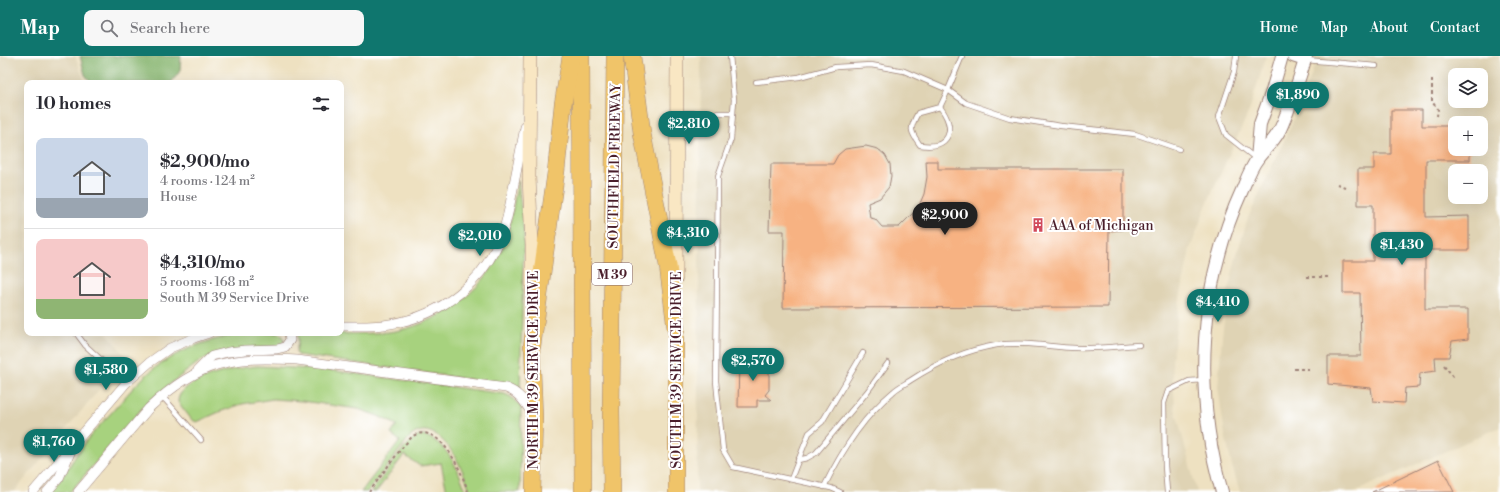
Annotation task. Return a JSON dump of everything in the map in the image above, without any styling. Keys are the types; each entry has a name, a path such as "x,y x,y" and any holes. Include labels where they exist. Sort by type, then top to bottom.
{"highway":[{"path":"532,346 556,172 563,104 571,56"},
{"name":"M 39","path":"581,56 583,492"},
{"name":"SOUTHFIELD FREEWAY","path":"612,492 611,411 615,56"},
{"path":"632,56 641,126 668,266 676,330"}],"main road":[{"name":"NORTH M 39 SERVICE DRIVE","path":"530,56 529,176 532,246 532,346 535,417 533,492"},
{"name":"SOUTH M 39 SERVICE DRIVE","path":"676,492 677,56"}],"street":[{"path":"1257,160 1260,124 1272,91 1282,56"},
{"path":"1222,492 1212,450 1207,418 1204,380 1205,331 1211,287 1234,210 1257,160 1278,133 1293,97 1306,58 1293,56"},
{"path":"344,326 375,326 411,320 432,312 451,301 479,276 490,261 504,230 529,106"},
{"path":"33,492 126,383 150,362 170,348 200,336"},
{"path":"194,374 212,356 245,350 277,349 285,347 290,340 289,336"},
{"path":"78,492 149,408 162,396 194,374 213,366 231,361 265,358 297,360 506,388 521,396 535,417"},
{"path":"47,492 59,478 75,443"}],"lane":[{"path":"730,56 734,100 731,139 718,176 716,381 723,450 733,467 824,486 840,492"},
{"path":"940,107 946,116 949,126 948,136 942,143 932,147 920,145 912,135 912,124 918,113 940,107 962,56"},
{"path":"1236,56 1234,72 1219,117 1226,135 1257,160"},
{"path":"1306,58 1376,66"},
{"path":"756,82 799,76 836,67 871,65 904,71 948,90 966,103 1010,118 1061,126 1135,134 1179,149"},
{"path":"677,112 733,113"},
{"path":"78,336 85,345 126,383"},
{"path":"824,486 838,459 854,436 894,391 922,373 948,359 998,344 1080,348 1139,345"},
{"path":"790,479 809,433 822,422 863,353"},
{"path":"798,460 816,453 867,392 888,363"},
{"path":"1167,492 1164,404 1166,397 1168,391 1189,381 1204,380"},
{"path":"162,396 201,440"}],"path":[{"path":"1432,80 1432,102 1438,109 1437,116"},
{"path":"1337,184 1345,187"},
{"path":"1307,277 1328,277"},
{"path":"1444,365 1455,379"},
{"path":"1294,369 1311,369"},
{"path":"369,492 405,445 415,435 426,433 436,437 444,445 457,464 468,492"}],"shaded area":[{"path":"0,56 75,56 85,80 24,80 24,336 109,336 126,357 14,492 0,492"},
{"path":"701,56 1266,56 1249,111 1206,206 1190,249 1179,304 1172,362 1175,408 1197,492 697,492"},
{"path":"1317,56 1500,56 1500,427 1354,492 1240,492 1225,435 1218,387 1227,297 1236,257 1248,218 1295,116 1311,76"}],"green space":[{"path":"80,56 181,56 180,71 173,80 89,80 85,75"},
{"path":"518,181 524,234 520,391 497,383 298,355 296,352 298,336 344,336 344,334 389,332 407,329 440,315 456,305 483,280 494,265 502,249 510,224"},
{"path":"282,336 284,340 282,345 203,359 146,404 70,492 51,492 93,433 143,378 155,368 181,352 224,337"},
{"path":"258,366 328,370 505,394 511,397 521,407 520,492 470,492 462,470 448,446 439,437 429,432 418,432 408,439 367,492 361,492 400,441 391,434 397,425 358,409 302,401 273,399 242,404 197,422 192,420 178,402 180,394 198,381 225,372"},
{"path":"419,435 428,437 436,442 450,456 466,492 447,492 441,463 420,466 404,455 376,492 371,492 400,453"}],"building":[{"path":"1391,110 1422,110 1422,126 1448,126 1448,156 1470,156 1470,160 1426,160 1426,217 1469,216 1469,250 1425,250 1425,309 1468,309 1468,339 1452,341 1449,357 1435,357 1436,371 1420,373 1419,387 1405,388 1404,403 1373,401 1371,388 1328,384 1328,356 1361,356 1360,293 1343,293 1343,261 1373,261 1373,205 1358,205 1358,169 1374,169 1374,154 1391,154"},
{"name":"AAA of Michigan","path":"866,146 878,149 885,155 890,164 891,176 889,187 880,198 868,203 870,218 875,219 882,227 899,227 918,208 924,194 927,177 926,161 938,161 938,169 1123,169 1123,230 1109,231 1108,307 783,308 784,231 769,231 771,164 833,164 838,155 845,149"},
{"path":"739,360 769,360 769,390 765,395 771,400 757,400 757,407 738,407"},
{"path":"1438,460 1454,492 1372,492"}],"place":[{"name":"AAA of Michigan","path":"1038,225"}]}
